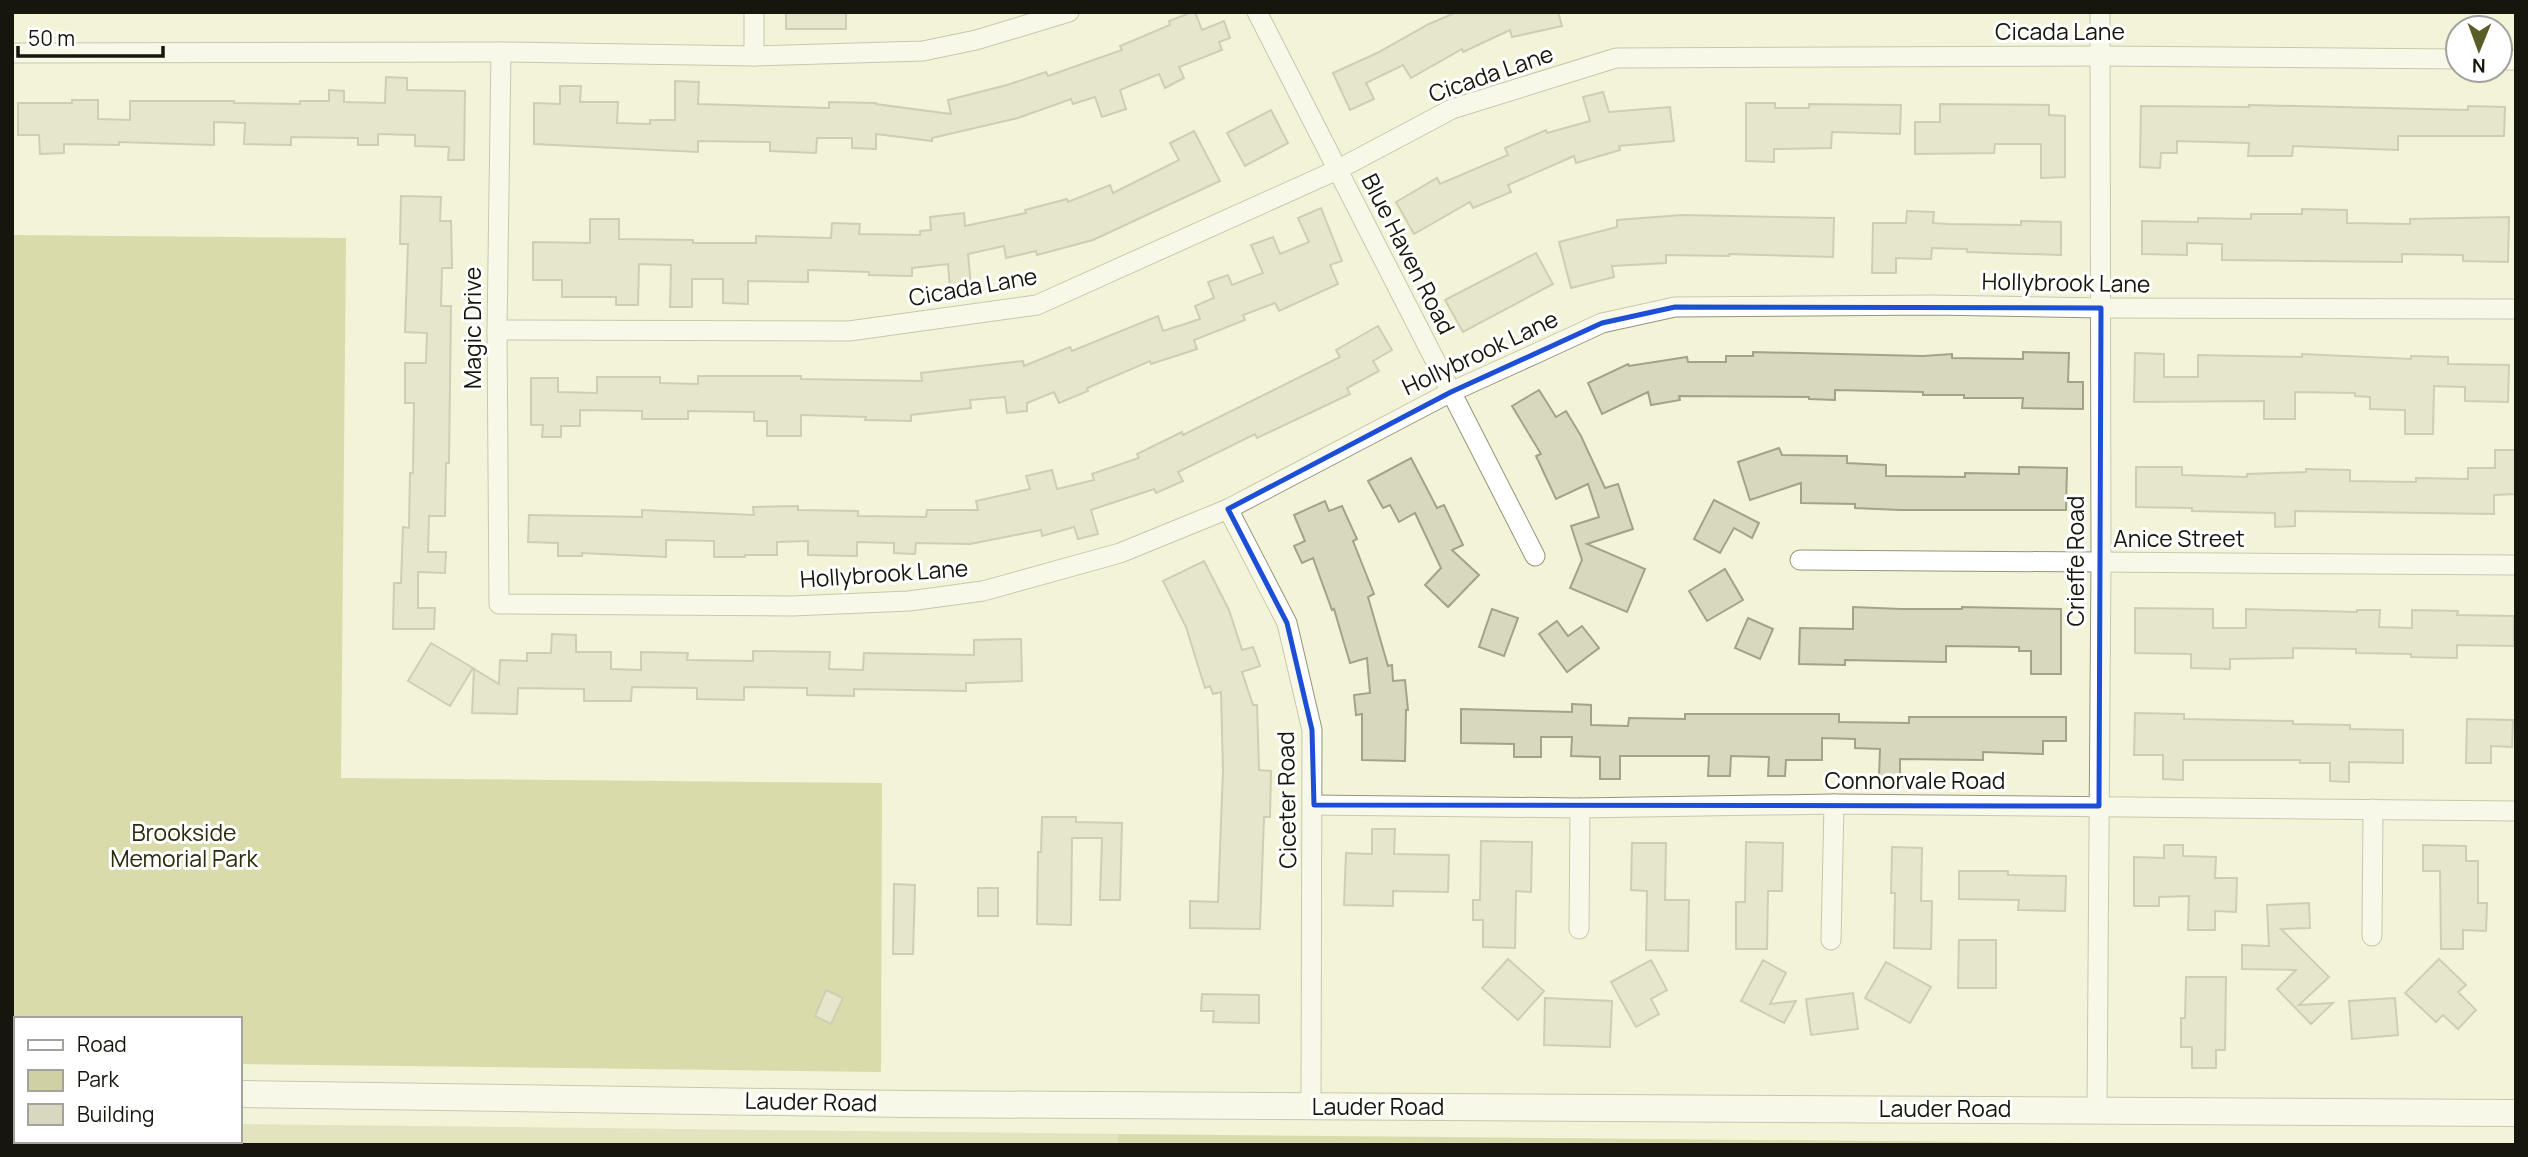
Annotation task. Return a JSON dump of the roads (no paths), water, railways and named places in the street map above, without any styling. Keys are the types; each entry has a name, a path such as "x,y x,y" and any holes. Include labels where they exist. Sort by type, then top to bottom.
{"main road":[{"name":"Lauder Road","path":"242,1094 918,1104 2516,1113"}],"street":[{"path":"754,12 754,56"},
{"path":"12,53 501,52 754,56 923,51 1029,18 1069,12"},
{"name":"Blue Haven Road","path":"1257,12 1535,556"},
{"name":"Crieffe Road","path":"2097,1110 2101,563 2100,12"},
{"name":"Magic Drive","path":"499,604 497,330 501,52"},
{"name":"Cicada Lane","path":"497,330 849,331 1037,305 1337,170 1452,109 1616,58 2100,56 2444,59"},
{"name":"Hollybrook Lane","path":"499,604 792,606 934,598 983,591 1120,553 1228,509 1451,392 1602,323 1675,307 1932,305 2516,309"},
{"name":"Ciceter Road","path":"1228,509 1287,623 1312,730 1314,805 1311,1107"},
{"name":"Anice Street","path":"1800,560 2516,565"},
{"path":"1831,940 1834,804"},
{"name":"Connorvale Road","path":"1314,805 1580,808 1834,804 2516,811"},
{"path":"1579,929 1580,808"},
{"path":"2372,936 2373,809"}],"park label":[{"name":"Brookside Memorial Park","path":"184,846"}]}
